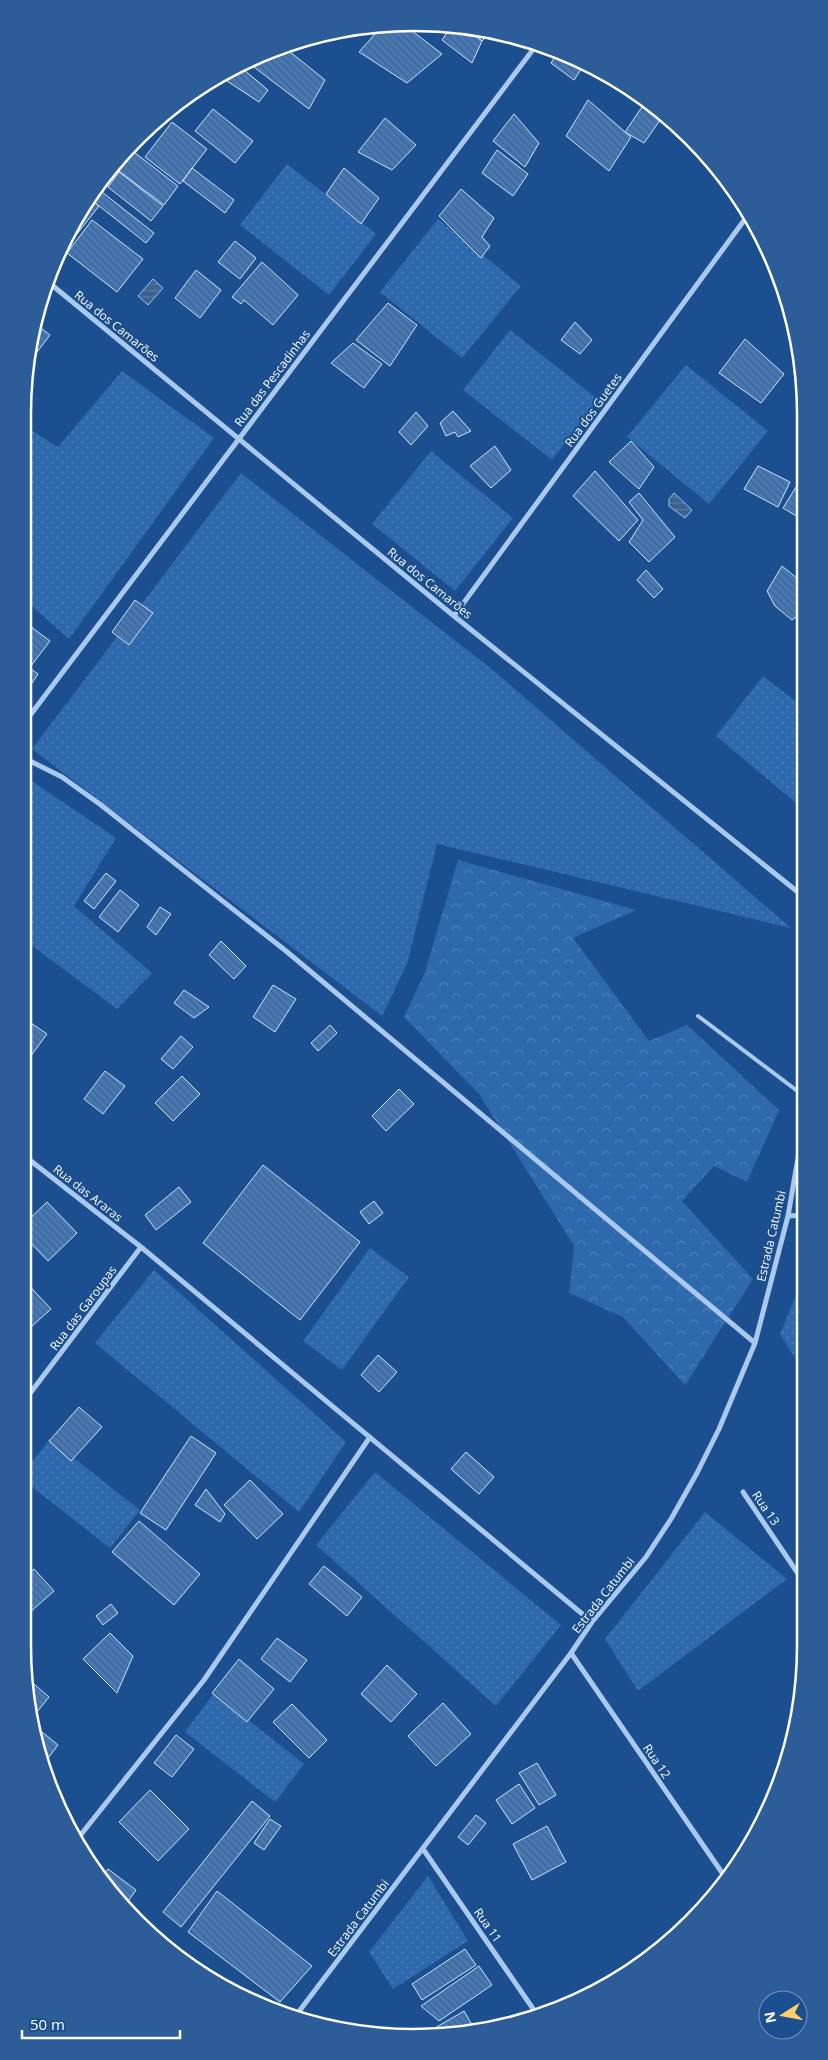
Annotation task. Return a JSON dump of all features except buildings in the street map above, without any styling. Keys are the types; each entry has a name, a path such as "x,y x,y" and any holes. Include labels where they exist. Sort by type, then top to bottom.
{"street":[{"name":"Rua das Pescadinhas","path":"31,714 532,50"},
{"name":"Rua dos Guetes","path":"454,616 744,221"},
{"name":"Rua dos Camarões","path":"53,287 454,616 797,891"},
{"path":"31,762 62,777 101,805 286,951 755,1343"},
{"name":"Estrada Catumbi","path":"299,2011 571,1653 592,1622 646,1557 698,1473 719,1429 755,1343 788,1216 797,1160"},
{"name":"Rua das Araras","path":"31,1161 141,1247 592,1622"},
{"path":"788,1216 797,1215"},
{"name":"Rua das Garoupas","path":"31,1392 141,1247"},
{"path":"81,1834 204,1680 370,1437"},
{"name":"Rua 13","path":"743,1492 797,1572"},
{"name":"Rua 12","path":"571,1653 722,1873"},
{"name":"Rua 11","path":"423,1849 533,2009"}],"lane":[{"path":"698,1016 797,1091"}],"green space":[{"path":"287,164 376,234 329,295 240,225"},
{"path":"438,219 521,286 462,358 380,292"},
{"path":"510,330 599,400 552,460 463,390"},
{"path":"686,365 768,431 709,504 627,437"},
{"path":"122,371 214,438 69,639 31,605 31,430 58,447"},
{"path":"431,451 513,518 455,591 372,524"},
{"path":"241,473 494,671 791,928 437,844 407,964 382,1016 32,749"},
{"path":"763,676 797,702 797,804 716,736"},
{"path":"31,780 116,838 74,906 152,973 117,1009 31,945"},
{"path":"458,860 636,910 573,938 649,1041 687,1025 779,1110 747,1182 714,1166 682,1201 753,1279 685,1385 623,1317 569,1293 574,1246 479,1094 404,1017 425,972"},
{"path":"370,1248 409,1277 342,1370 303,1341"},
{"path":"154,1270 346,1442 299,1512 95,1343"},
{"path":"797,1293 797,1361 780,1334"},
{"path":"50,1439 140,1510 110,1548 31,1486 31,1463"},
{"path":"375,1472 561,1625 496,1706 316,1545"},
{"path":"705,1512 787,1579 638,1691 605,1639"},
{"path":"214,1693 304,1764 275,1802 185,1732"},
{"path":"428,1876 468,1941 393,1989 369,1952"}],"shaded area":[{"path":"153,279 163,288 148,305 138,296"},
{"path":"674,493 692,510 685,518 669,506 669,499"}]}
